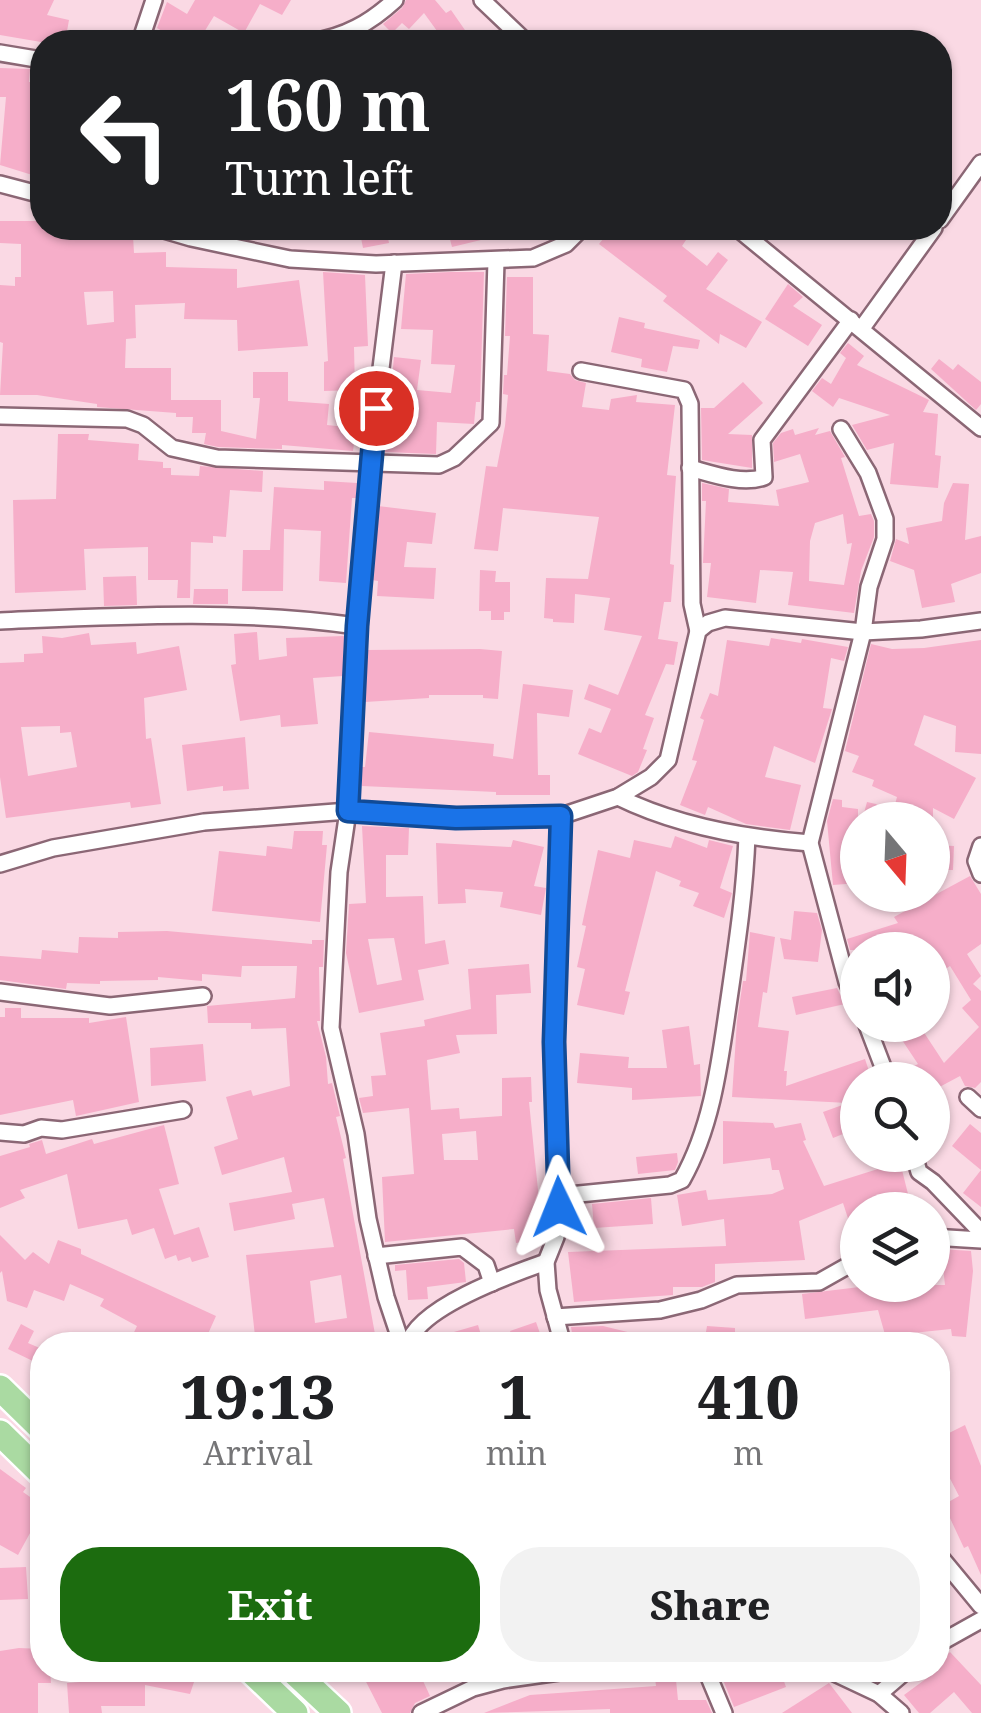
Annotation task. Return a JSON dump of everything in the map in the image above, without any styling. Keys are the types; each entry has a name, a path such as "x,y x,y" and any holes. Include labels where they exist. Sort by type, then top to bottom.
{"highway":[{"path":"0,1388 30,1418"},
{"path":"0,1433 30,1462"},
{"path":"263,1682 296,1713"},
{"path":"305,1682 338,1713"}],"street":[{"path":"144,30 154,0"},
{"path":"352,30 372,20 395,0"},
{"path":"482,0 513,30"},
{"path":"0,53 30,58"},
{"path":"952,203 981,163"},
{"path":"0,184 30,193"},
{"path":"200,240 290,259 394,263 533,258 570,240"},
{"path":"752,240 981,428"},
{"path":"690,468 724,476 757,480 764,477 762,440 924,240"},
{"path":"0,416 127,419 144,425 172,448 217,458 439,465 454,458 491,423 496,261"},
{"path":"394,263 370,465 331,1028 356,1134 376,1256 400,1332"},
{"path":"0,864 53,848 204,822 348,811 456,818 561,816 618,797 651,777 668,760 698,631 692,604 690,404 684,390 581,371"},
{"path":"840,956 810,843 863,632 869,587 885,539 886,519 868,473 841,429"},
{"path":"0,622 286,616 357,626"},
{"path":"698,631 725,618 863,632 981,621"},
{"path":"618,797 649,812 746,836 810,843"},
{"path":"559,1332 548,1290 546,1262 556,1237 559,1196 554,1042 561,816"},
{"path":"559,1196 670,1185 682,1180 691,1164 718,1071 745,891 746,836"},
{"path":"981,846 976,861 981,874"},
{"path":"0,992 110,1006 203,996"},
{"path":"968,1097 981,1109"},
{"path":"0,1132 62,1130 183,1110"},
{"path":"919,1172 981,1232"},
{"path":"950,1237 981,1240"},
{"path":"376,1256 462,1247 486,1266 492,1283"},
{"path":"415,1332 426,1320 492,1283 546,1262"},
{"path":"555,1317 660,1310 701,1300 737,1285 819,1282 840,1272"},
{"path":"950,1569 981,1606"},
{"path":"950,1637 981,1620"},
{"path":"421,1713 473,1688 496,1682"},
{"path":"711,1682 724,1713"},
{"path":"853,1682 878,1694 900,1713"},
{"path":"878,1694 892,1682"}],"building":[{"path":"0,0 54,0 47,15 69,20 67,30 30,30 30,40 0,35"},
{"path":"195,0 291,0 282,15 260,4 246,30 214,16 205,30 157,28 167,2 187,14"},
{"path":"406,0 435,0 446,13 451,10 465,30 436,30 424,13 409,29 402,23 389,30 383,24"},
{"path":"0,68 30,69 30,174 0,165 6,97 0,97"},
{"path":"0,221 30,221 30,240 133,240 134,253 166,252 166,267 237,269 237,288 299,280 308,346 238,351 237,320 184,319 185,303 135,305 136,338 126,339 125,368 171,368 171,400 221,400 221,431 256,439 260,398 253,398 253,372 288,372 288,401 329,404 327,425 356,428 353,451 282,445 282,449 218,447 204,444 206,433 192,433 193,417 97,407 37,395 0,395 0,285 15,286 15,277 21,277 21,244 0,243","holes":["113,291 114,322 87,325 84,292"]},
{"path":"361,240 388,240 389,243 363,248"},
{"path":"450,240 481,240 452,247"},
{"path":"602,240 686,240 682,246 707,266 718,252 728,260 706,289 762,322 746,348 720,334 719,344 663,301 667,296 599,244"},
{"path":"323,272 365,275 368,346 354,347 355,390 324,391 324,362 328,361"},
{"path":"484,272 480,402 476,402 474,424 437,422 436,454 385,452 394,357 421,360 417,390 451,393 455,365 431,364 433,330 401,329 406,274"},
{"path":"507,277 533,277 533,334 549,335 547,371 570,374 586,383 582,407 609,410 611,399 637,395 636,402 675,405 667,475 676,476 670,564 674,565 671,602 664,602 658,639 678,642 674,665 666,664 645,715 654,718 643,749 647,750 638,772 632,776 578,754 589,728 601,733 611,709 584,699 589,684 618,695 642,636 604,630 610,598 575,594 574,623 544,618 546,578 588,579 599,517 503,508 498,551 474,549 486,466 497,467 505,426 508,395 503,394 504,375 510,336 505,336"},
{"path":"788,284 803,297 793,306 822,325 808,346 765,319"},
{"path":"619,317 645,323 644,328 700,340 698,349 673,346 667,372 641,367 642,359 611,352"},
{"path":"848,343 864,356 857,365 929,400 923,412 938,414 938,488 890,484 894,443 867,450 852,425 890,415 839,398 833,407 812,391 822,378 831,384 846,358 840,353"},
{"path":"939,359 953,370 958,364 981,382 981,404 976,410 931,369"},
{"path":"743,382 763,403 728,434 752,435 752,468 702,460 701,408 714,408"},
{"path":"819,428 815,435 830,431 845,457 841,458 859,516 871,514 874,521 874,537 861,571 854,613 788,605 793,572 760,570 756,603 707,597 711,563 703,563 706,501 702,501 702,483 729,489 728,502 779,506 776,490 809,482 800,454 774,462 773,443 781,433 793,429 795,435","holes":["843,514 847,544 852,543 844,585 809,581 810,541 815,523"]},
{"path":"58,434 89,434 88,440 139,444 138,460 163,462 163,468 171,468 171,475 199,476 200,466 263,471 262,492 230,490 226,537 213,536 213,543 191,542 190,598 177,598 178,580 148,580 148,547 84,549 86,590 15,593 13,500 56,499"},
{"path":"324,481 357,483 356,498 352,498 346,583 319,581 321,531 284,529 283,591 242,591 243,550 270,550 274,487 324,490"},
{"path":"953,483 969,484 965,540 981,536 981,573 951,584 955,602 922,608 914,570 890,561 896,539 909,544 906,528 942,521 944,503"},
{"path":"378,506 436,513 432,544 407,542 404,567 436,568 434,599 377,596 378,581 372,580"},
{"path":"480,570 496,571 495,582 510,582 510,612 504,612 504,620 491,620 491,611 479,611"},
{"path":"136,576 137,605 104,606 103,577"},
{"path":"194,589 228,589 228,604 193,604"},
{"path":"257,632 259,660 287,656 286,638 344,636 343,676 313,678 318,724 281,727 280,715 240,721 231,665 236,664 234,634"},
{"path":"89,633 91,645 136,642 137,654 179,646 187,690 144,698 146,739 151,738 161,804 131,808 130,802 6,818 0,777 0,663 24,662 24,654 43,653 42,636 62,638","holes":["60,726 60,733 71,732 77,767 28,776 21,727"]},
{"path":"771,638 848,647 844,661 831,658 823,708 832,709 815,763 774,746 765,777 801,785 790,830 746,824 708,807 705,815 680,805 697,761 692,760 704,720 700,718 710,693 718,696 727,640 769,646"},
{"path":"981,640 981,754 955,752 956,726 924,715 914,745 976,778 954,819 950,817 950,802 896,802 897,797 872,786 874,780 852,772 859,756 845,751 871,644 892,649"},
{"path":"367,650 502,651 498,699 483,695 429,695 365,702"},
{"path":"523,684 573,690 569,717 537,713 538,775 550,775 550,795 362,786 369,732 494,744 493,756 513,759"},
{"path":"245,737 249,789 223,791 223,786 187,791 182,745"},
{"path":"833,799 842,800 840,884 833,885 827,821"},
{"path":"362,826 409,828 408,855 386,855 386,897 423,896 425,944 445,940 449,964 418,970 424,1000 359,1013 346,953 349,904 366,903","holes":["394,938 402,980 377,985 368,939"]},
{"path":"294,831 323,831 322,845 327,845 320,922 212,911 219,851 266,856 267,846 292,849"},
{"path":"675,836 707,848 709,840 733,846 720,888 732,893 724,918 693,906 699,893 656,871 625,991 630,992 624,1015 577,1005 585,969 577,967 586,926 582,925 598,850 630,858 634,840 671,848"},
{"path":"513,840 544,847 534,886 546,888 541,915 500,907 503,892 465,889 466,903 438,904 436,843 511,847"},
{"path":"950,846 954,846 950,870"},
{"path":"970,876 981,894 981,944 967,954 981,976 973,984 981,991 981,1082 975,1088 965,1086 960,1076 950,1081 950,1062 945,1062 979,1027 962,1008 971,1000 950,966 950,932 869,932 898,923 894,917 903,912 950,912 950,887"},
{"path":"794,911 817,913 822,930 818,962 784,959 780,938 791,940"},
{"path":"167,931 312,944 312,940 324,940 317,1021 328,1084 332,1083 340,1116 336,1117 375,1332 255,1332 246,1255 334,1247 324,1198 292,1204 295,1219 234,1231 229,1203 292,1192 284,1157 222,1175 214,1147 238,1139 226,1097 251,1090 253,1096 290,1086 286,1028 251,1029 251,1023 208,1023 207,1006 295,998 297,966 242,966 241,977 202,974 202,981 158,977 100,984 67,983 66,989 0,980 0,956 41,959 42,950 78,953 79,937 118,938 118,932","holes":["341,1275 347,1318 315,1323 310,1281"]},
{"path":"750,932 775,937 758,1027 789,1031 786,1086 840,1068 840,1103 732,1097 737,1021 746,981"},
{"path":"529,964 531,993 496,995 497,1034 456,1035 460,1053 427,1060 431,1110 459,1108 460,1119 502,1116 502,1078 531,1077 529,1102 543,1239 516,1243 514,1229 385,1242 382,1177 414,1174 409,1108 363,1113 359,1098 373,1096 371,1076 386,1075 380,1033 425,1026 424,1020 471,1009 468,969","holes":["476,1131 478,1160 444,1160 442,1134"]},
{"path":"837,988 840,1005 796,1015 792,997"},
{"path":"5,1008 21,1008 21,1018 89,1018 89,1023 126,1017 139,1102 76,1116 73,1100 0,1115 0,1017 5,1017"},
{"path":"689,1026 694,1065 700,1064 701,1096 632,1100 632,1088 577,1083 580,1053 629,1057 628,1068 667,1068 662,1030"},
{"path":"903,1042 930,1042 943,1062 917,1062"},
{"path":"203,1044 206,1081 151,1086 150,1048"},
{"path":"840,1106 840,1135 833,1138 823,1112"},
{"path":"723,1121 773,1123 775,1128 801,1123 806,1140 803,1141 824,1186 868,1172 902,1172 908,1192 840,1192 840,1204 799,1221 805,1260 715,1264 715,1282 702,1287 673,1287 673,1295 574,1302 568,1252 726,1246 724,1219 682,1226 677,1195 706,1190 708,1200 772,1194 784,1189 779,1170 772,1170 770,1158 723,1164"},
{"path":"970,1124 981,1133 981,1170 952,1146"},
{"path":"164,1125 179,1184 159,1189 174,1235 199,1227 209,1257 192,1262 190,1257 178,1261 176,1255 165,1259 154,1228 132,1235 127,1219 78,1229 67,1174 20,1190 25,1198 0,1208 0,1156 42,1140 46,1154 92,1139 94,1144"},
{"path":"677,1153 675,1170 638,1174 636,1157"},
{"path":"981,1170 981,1207 963,1193"},
{"path":"651,1198 653,1224 594,1228 592,1204"},
{"path":"0,1235 25,1260 33,1252 49,1264 58,1240 216,1316 209,1332 134,1332 137,1326 100,1306 104,1299 70,1284 64,1301 34,1290 27,1308 7,1301 0,1273"},
{"path":"950,1250 971,1251 973,1271 966,1337 952,1336 951,1329 884,1332 878,1310 805,1319 802,1294 840,1289 840,1302 950,1302"},
{"path":"459,1259 464,1263 466,1282 427,1287 428,1299 408,1300 406,1270 395,1271 395,1265"},
{"path":"536,1322 539,1332 510,1332"},
{"path":"21,1324 34,1331 30,1332 28,1343 30,1360 8,1349"},
{"path":"478,1325 480,1332 454,1332"},
{"path":"603,1326 628,1332 572,1332 571,1327"},
{"path":"707,1326 735,1328 735,1332 706,1332"},
{"path":"965,1425 981,1466 981,1575 950,1518 950,1501 959,1496 950,1479 950,1432"},
{"path":"0,1469 26,1488 23,1492 30,1497 30,1533 18,1555 0,1545"},
{"path":"26,1567 28,1599 0,1600 0,1568"},
{"path":"30,1648 30,1682 51,1682 38,1683 38,1713 0,1713 0,1651"},
{"path":"950,1652 981,1685 981,1713 972,1713 954,1692 930,1713 919,1713 904,1695 922,1682 950,1682"},
{"path":"194,1682 190,1694 145,1685 145,1706 101,1706 102,1713 69,1713 67,1683"},
{"path":"366,1682 424,1682 430,1696 415,1703 410,1713 382,1713"},
{"path":"656,1682 676,1682 678,1700 706,1700 712,1713 610,1713 610,1709 484,1713 530,1695 656,1686"},
{"path":"724,1682 784,1682 786,1687 734,1707"},
{"path":"829,1683 852,1713 782,1713"}],"route":[{"path":"376,408 357,626 348,811 456,818 561,816 554,1042 559,1207"}]}
